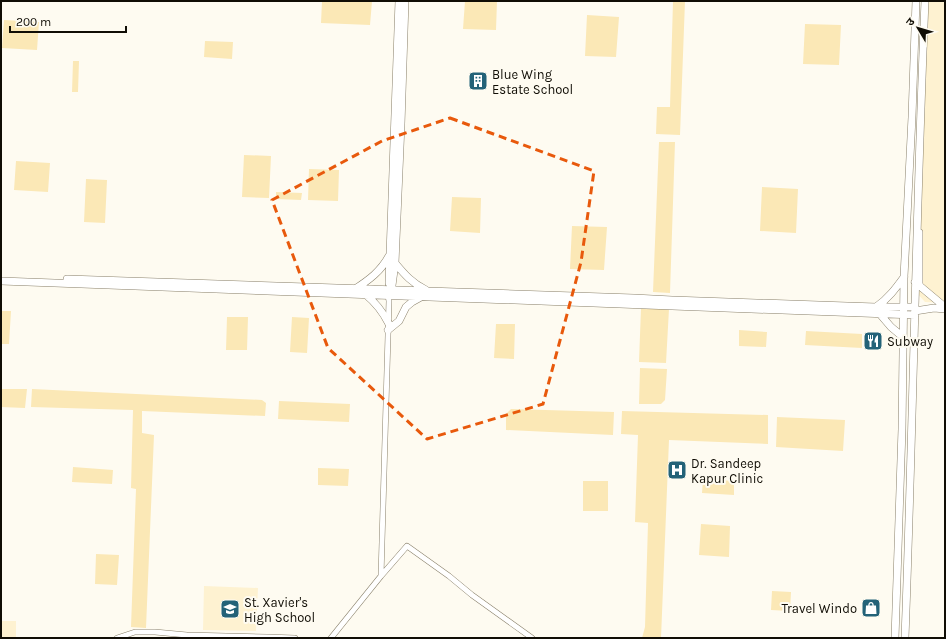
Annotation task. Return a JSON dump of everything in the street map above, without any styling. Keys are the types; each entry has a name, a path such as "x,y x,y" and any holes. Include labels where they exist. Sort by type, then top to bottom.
{"main road":[{"path":"390,294 390,253 399,1"},
{"path":"390,294 395,263 402,116 405,1"},
{"path":"895,638 902,429 904,277 912,124 916,1"},
{"path":"905,638 926,1"},
{"path":"355,289 378,272 390,253"},
{"path":"395,263 425,294"},
{"path":"1,277 156,281 355,289 390,294"},
{"path":"877,310 904,277"},
{"path":"1,281 877,310 915,311 945,308"},
{"path":"917,284 945,308"},
{"path":"365,294 385,315 388,327 398,321 409,304 425,294"},
{"path":"877,310 891,327 903,337"}],"street":[{"path":"381,576 390,294"},
{"path":"331,638 407,546 450,576 472,595 532,638"},
{"path":"117,638 135,632 155,632 187,635 267,636 295,638"}],"highlighted area":[{"path":"450,118 594,171 581,262 543,404 427,439 328,348 272,200 382,141"}],"shaded area":[{"path":"322,1 372,1 370,25 321,23"},
{"path":"465,1 497,1 496,30 463,29"},
{"path":"673,1 685,1 680,135 656,134 657,107 670,107"},
{"path":"928,1 945,1 945,303 925,302 916,292"},
{"path":"587,15 619,17 616,57 585,56"},
{"path":"4,20 39,22 37,50 2,48"},
{"path":"805,24 841,25 839,65 803,64"},
{"path":"205,41 233,42 232,59 204,57"},
{"path":"73,61 79,61 78,92 72,92"},
{"path":"659,142 675,142 670,293 653,292"},
{"path":"244,155 271,156 269,198 242,197"},
{"path":"16,161 50,163 48,192 14,190"},
{"path":"309,169 339,170 338,201 308,200"},
{"path":"86,179 107,180 105,223 84,222"},
{"path":"762,187 798,189 796,233 760,231"},
{"path":"276,192 302,193 301,200 276,199"},
{"path":"452,197 481,198 480,233 450,231"},
{"path":"572,226 607,227 604,270 570,269"},
{"path":"641,308 669,309 666,363 639,362"},
{"path":"1,311 11,311 9,344 1,344"},
{"path":"227,317 248,317 247,350 226,350"},
{"path":"292,317 309,318 307,353 290,352"},
{"path":"496,324 515,324 514,359 494,358"},
{"path":"739,330 767,332 766,347 739,346"},
{"path":"806,331 862,334 862,348 805,345"},
{"path":"640,368 667,369 665,400 661,404 639,404"},
{"path":"1,389 27,389 25,408 1,407"},
{"path":"32,389 262,400 266,403 265,416 142,411 142,433 154,435 146,628 131,627 136,489 131,488 133,410 31,407"},
{"path":"279,401 350,404 349,422 278,419"},
{"path":"511,409 614,412 613,435 506,430 506,414"},
{"path":"622,411 768,415 768,444 669,440 661,638 642,638 645,627 648,523 635,522 638,435 621,434"},
{"path":"777,417 845,420 843,451 776,447"},
{"path":"73,467 113,470 112,484 72,482"},
{"path":"318,468 349,469 348,486 318,485"},
{"path":"703,479 734,481 734,495 702,493"},
{"path":"583,481 608,481 608,511 583,511"},
{"path":"701,524 730,526 729,557 699,555"},
{"path":"96,554 119,555 117,585 95,584"},
{"name":"St. Xavier's High School","path":"204,586 258,588 256,631 203,630"},
{"path":"772,591 791,592 790,611 771,610"},
{"path":"1,621 16,621 16,638 1,638"}],"place":[{"name":"Blue Wing Estate School","path":"478,81"},
{"name":"Subway","path":"873,341"},
{"name":"Dr. Sandeep Kapur Clinic","path":"677,470"},
{"name":"Travel Windo","path":"871,608"},
{"name":"St. Xavier's High School","path":"230,609"}]}
